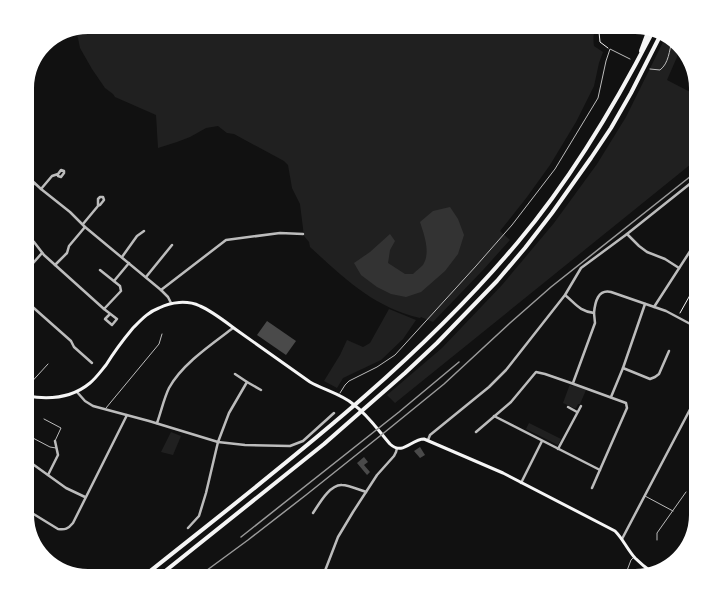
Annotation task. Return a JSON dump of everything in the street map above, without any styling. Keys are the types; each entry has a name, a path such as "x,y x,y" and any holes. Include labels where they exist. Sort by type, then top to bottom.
{"highway":[{"path":"635,65 647,35"},
{"path":"153,569 318,436 431,336 487,278 518,242 553,197 576,164 600,128 650,36"},
{"path":"168,569 324,444 437,343 497,281 525,248 572,185 611,128 658,39"}],"main road":[{"path":"34,397 56,398 77,392 91,383 129,333 148,313 171,303 188,302 200,306 310,382 345,398 365,413 393,447 402,448 418,439 424,439 495,470 615,531 634,557 646,568"}],"street":[{"path":"41,189 52,176 58,174"},
{"path":"35,183 168,296 171,303"},
{"path":"428,440 430,435 488,387 506,370 565,295 581,268 627,234 689,185"},
{"path":"55,265 67,253 69,246 98,206"},
{"path":"122,257 137,236 144,231"},
{"path":"161,290 226,240 280,233 303,234"},
{"path":"627,234 638,246 665,259 679,268"},
{"path":"34,242 44,255 117,320 112,325 105,319 110,314"},
{"path":"146,277 172,245"},
{"path":"34,262 42,252"},
{"path":"654,307 689,253"},
{"path":"114,281 129,263"},
{"path":"100,270 120,286 120,291 104,309"},
{"path":"573,383 595,323 594,309 599,295 602,292 606,291 666,311 689,323"},
{"path":"565,295 578,308 585,312 594,313"},
{"path":"611,397 645,304"},
{"path":"34,308 71,341 74,347 92,363"},
{"path":"158,423 168,390 176,378 195,359 233,328"},
{"path":"622,368 650,379 659,374 669,351"},
{"path":"476,432 511,402 536,372 573,383 626,403 627,408 592,488"},
{"path":"235,374 261,390"},
{"path":"188,528 199,516 218,442 229,413 247,382"},
{"path":"77,392 85,402 104,410 158,423 218,442 245,445 290,446 303,441 334,413"},
{"path":"558,449 581,406"},
{"path":"568,408 577,412"},
{"path":"622,539 689,411"},
{"path":"34,514 58,529 64,530 69,528 73,523 127,415"},
{"path":"494,416 600,470"},
{"path":"48,475 58,455 55,441"},
{"path":"521,483 542,441"},
{"path":"325,569 338,537 377,475 394,456 397,448"},
{"path":"34,465 66,488 85,497"},
{"path":"313,513 324,495 338,485 345,485 366,492"}],"lane":[{"path":"650,69 660,70 665,66 671,47"},
{"path":"338,395 349,381 377,367 395,355 517,219 556,168 598,98 610,49 630,59"},
{"path":"104,410 158,344 162,334"},
{"path":"34,379 48,364"},
{"path":"44,419 61,428 55,441"},
{"path":"34,439 50,447 56,448"},
{"path":"657,540 658,533 686,492"},
{"path":"645,496 673,511"},
{"path":"628,569 631,560 634,557"}],"path":[{"path":"599,34 600,42 610,49"},
{"path":"677,317 689,297"}],"shaded area":[{"path":"88,34 594,34 594,46 603,52 594,86 576,122 550,165 500,231 510,240 433,322 421,317 403,313 374,299 347,280 310,247 309,242 304,236 300,204 292,188 288,165 284,161 234,134 227,133 218,126 206,128 190,137 158,148 156,115 115,97 105,88 80,48 77,35"},
{"path":"663,42 671,47 677,54 667,80 689,91 689,166 395,403 387,395 442,348 502,285 554,223 597,164 626,117"},
{"path":"450,207 458,219 464,235 458,254 445,271 421,292 406,297 391,294 377,287 361,275 354,263 370,252 390,234 395,241 390,250 388,263 405,274 413,274 423,265 427,249 420,222 433,211"},
{"path":"389,309 416,320 403,339 381,360 343,378 337,388 324,381 340,355 347,340 363,347 370,343"},
{"path":"570,384 571,386 573,385 586,390 580,404 578,404 576,408 563,403"},
{"path":"529,423 561,439 558,445 526,429"},
{"path":"171,432 181,436 173,455 161,452"}],"building":[{"path":"267,321 296,341 286,355 257,335"},
{"path":"420,447 425,455 420,458 414,451"},
{"path":"364,457 368,462 364,465 370,472 367,475 357,463"}],"railway":[{"path":"209,569 306,495 444,384 551,287 689,178"},
{"path":"241,537 399,412 459,362"}]}
